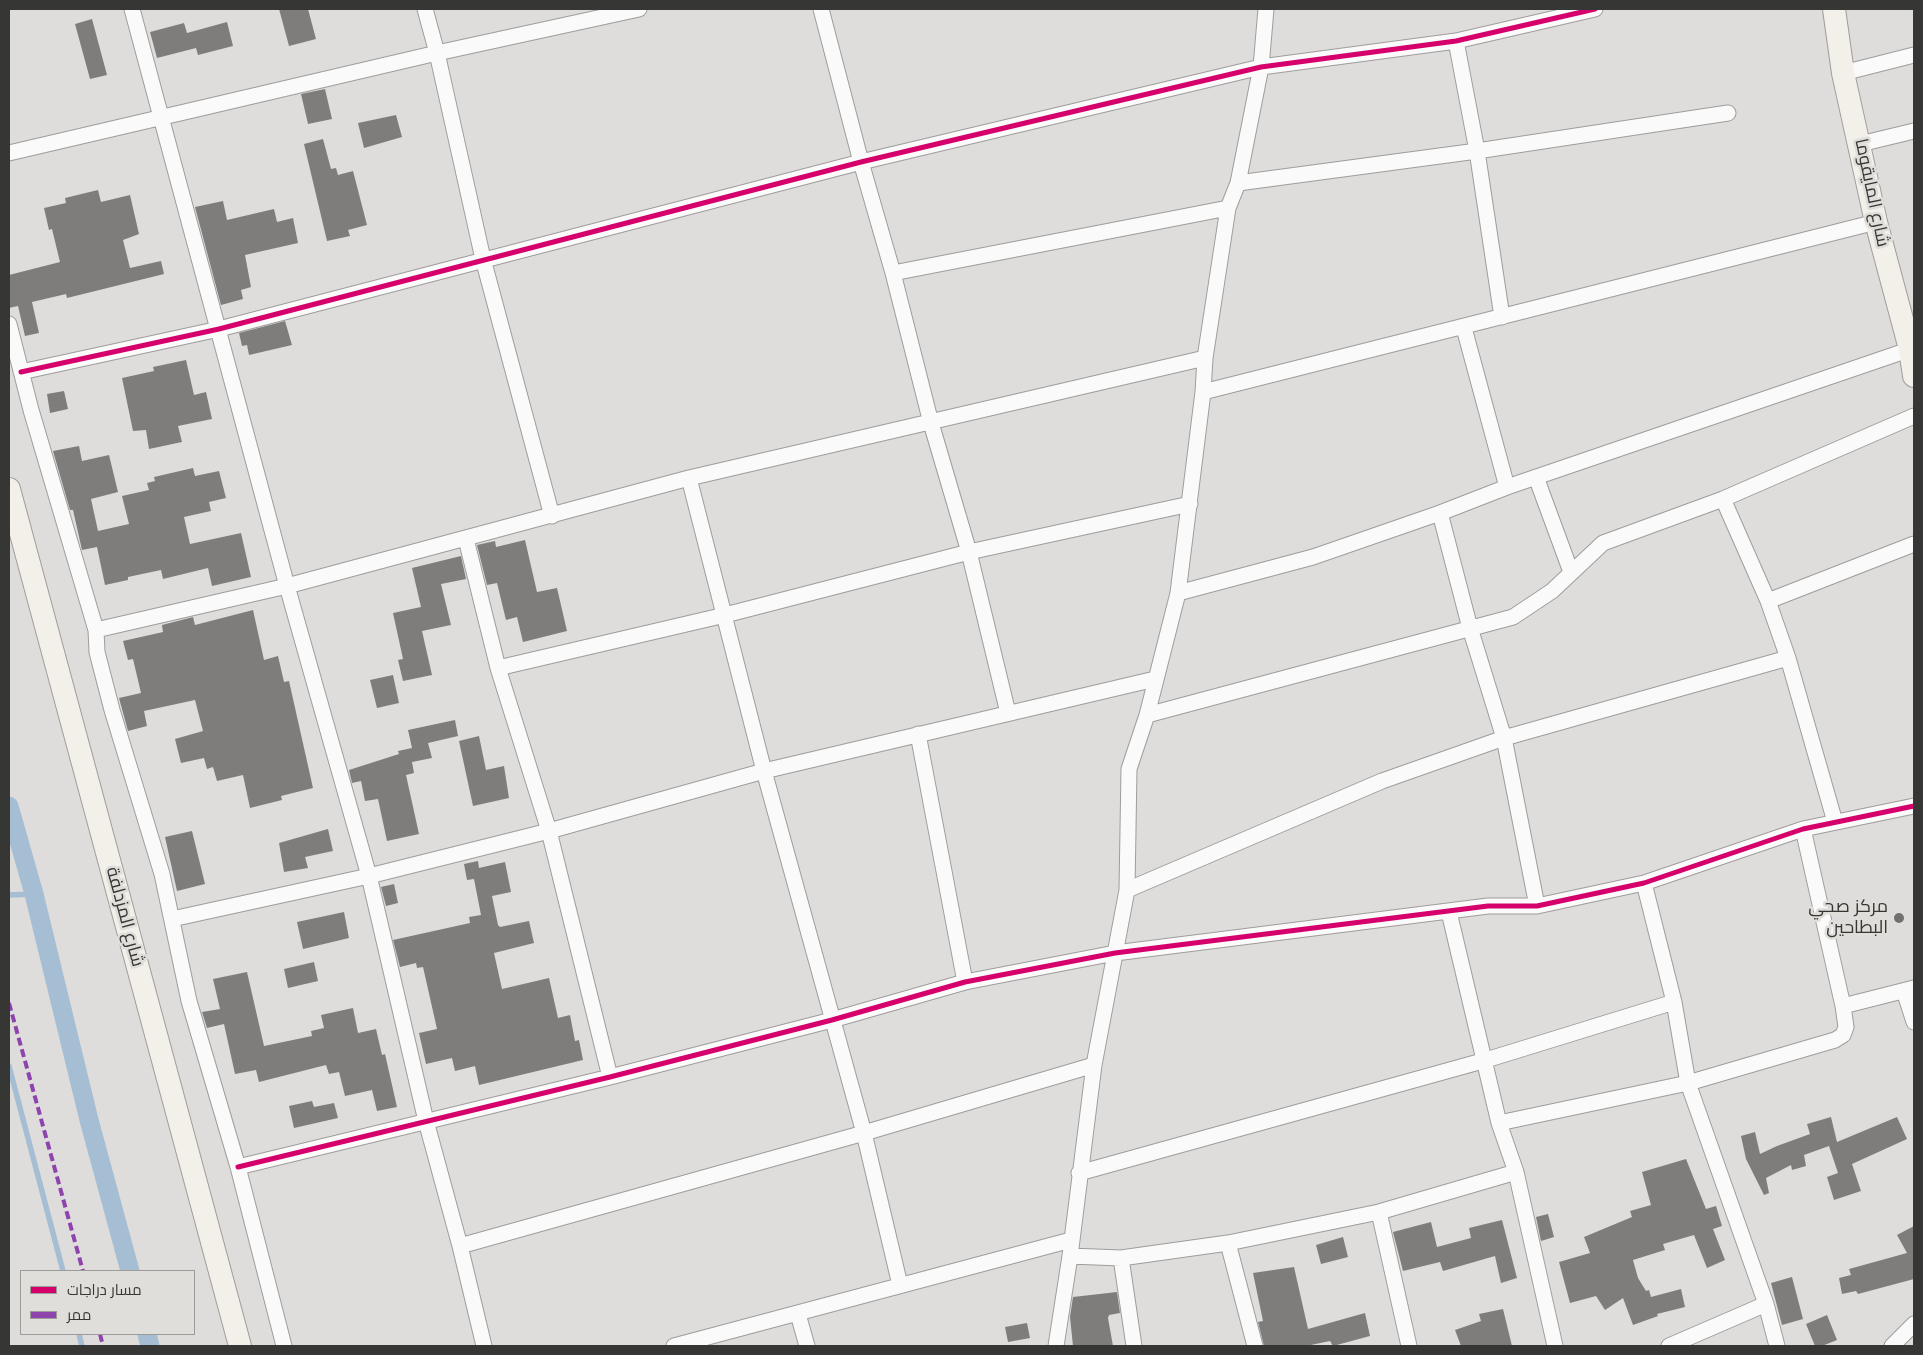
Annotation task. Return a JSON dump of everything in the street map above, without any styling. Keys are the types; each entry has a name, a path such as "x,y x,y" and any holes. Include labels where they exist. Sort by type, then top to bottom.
{"street":[{"path":"132,9 287,586 369,876 426,1121 460,1246 484,1346"},
{"path":"425,9 437,52 483,259 552,516"},
{"path":"9,152 437,52 640,9"},
{"path":"821,9 861,162 893,273 930,422 969,552 1008,712"},
{"path":"1056,1346 1070,1256 1094,1065 1126,890 1129,769 1147,715 1178,593 1203,392 1205,358 1228,208 1238,182 1261,67 1266,9"},
{"path":"21,372 219,329 861,162 1261,67 1456,41 1596,9"},
{"name":"شارع المايقوما","path":"1834,9 1843,73 1876,222 1912,349 1914,376"},
{"path":"1456,41 1476,151 1502,317"},
{"path":"1843,73 1914,55"},
{"path":"1238,182 1476,151 1728,113"},
{"path":"1860,144 1914,131"},
{"path":"893,273 1228,208"},
{"path":"1203,392 1464,328 1876,222"},
{"path":"9,324 21,372 96,630 97,652 112,710 162,874 189,1001 238,1167 284,1346"},
{"path":"1464,328 1507,487"},
{"path":"1178,593 1313,557 1440,513 1507,487 1912,349"},
{"path":"96,630 287,586 689,478 1205,358"},
{"path":"1147,715 1513,617 1546,596 1603,543 1723,499 1914,416"},
{"path":"1536,477 1571,572"},
{"path":"689,478 764,771 864,1133 900,1285"},
{"name":"شارع المزدلفة","path":"9,489 240,1346"},
{"path":"1723,499 1768,600 1788,658 1835,822"},
{"path":"498,668 725,614 969,552 1190,504"},
{"path":"1440,513 1470,628 1504,738 1537,906"},
{"path":"466,539 498,668 549,830 610,1077"},
{"path":"1768,600 1914,544"},
{"path":"1126,890 1382,781 1504,738 1788,658"},
{"path":"172,919 369,876 549,830 764,771 1008,712 1155,679"},
{"path":"918,734 965,982"},
{"path":"238,1167 610,1077 832,1020 965,982 1115,952 1488,906 1537,906 1644,883 1803,829 1914,806"},
{"path":"1499,1123 1688,1083 1835,1040 1846,1032 1843,1006 1803,829"},
{"path":"1644,883 1674,1002 1688,1083 1766,1304 1777,1346"},
{"path":"1450,912 1486,1060 1499,1123 1516,1172 1555,1346"},
{"path":"1843,1006 1909,989 1914,1022"},
{"path":"1080,1173 1486,1060 1674,1002"},
{"path":"460,1246 864,1133 1094,1065"},
{"path":"1070,1256 1121,1258 1228,1244 1379,1212 1516,1172"},
{"path":"1379,1212 1409,1346"},
{"path":"674,1346 1071,1240"},
{"path":"1228,1244 1255,1346"},
{"path":"1121,1258 1134,1346"},
{"path":"1669,1346 1766,1304"},
{"path":"798,1314 807,1346"},
{"path":"1892,1346 1914,1324"}],"building":[{"path":"279,9 308,9 316,39 289,46"},
{"path":"92,19 107,75 90,79 75,24"},
{"path":"227,22 233,46 198,55 196,48 157,58 150,32 184,23 187,33"},
{"path":"325,89 332,119 308,124 301,94"},
{"path":"396,115 402,137 364,148 358,123"},
{"path":"323,139 331,169 336,168 338,175 353,171 367,225 348,230 350,236 327,241 304,144"},
{"path":"98,190 101,202 130,195 139,234 123,240 130,268 161,261 164,274 67,298 66,294 32,302 39,333 25,336 18,306 9,308 9,275 60,262 52,229 49,230 44,208 66,203 65,198"},
{"path":"223,201 227,220 274,209 277,222 293,218 298,243 245,255 251,287 241,290 243,299 221,305 195,207"},
{"path":"285,321 292,345 249,355 247,345 242,346 239,333"},
{"path":"186,360 194,395 206,392 212,419 178,426 182,442 149,449 146,430 133,431 122,378 154,371 153,367"},
{"path":"64,391 68,409 50,413 47,394"},
{"path":"79,446 82,461 109,455 118,492 91,499 98,531 129,524 122,496 149,490 147,483 155,481 154,477 193,468 195,476 219,471 226,498 209,502 211,511 184,517 190,544 241,533 251,577 212,586 208,568 163,579 161,570 128,577 128,580 105,585 97,547 82,550 73,510 70,510 53,451"},
{"path":"525,540 537,592 557,588 567,631 523,642 517,617 506,620 497,583 487,585 477,545 495,541 496,547"},
{"path":"461,556 466,579 441,584 451,625 422,631 432,675 403,681 398,660 403,659 393,613 421,607 412,568"},
{"path":"253,610 264,660 278,656 284,682 289,681 313,788 281,796 282,800 250,808 243,775 217,781 213,767 207,769 204,758 181,763 175,739 203,731 195,700 144,711 147,726 128,731 119,698 141,693 133,659 128,660 123,641 163,632 162,625 193,617 195,625"},
{"path":"393,675 399,703 377,708 370,680"},
{"path":"455,720 458,736 428,743 432,758 412,762 414,773 406,775 419,834 387,841 378,799 365,801 361,781 352,783 349,770 399,754 398,751 412,748 408,730"},
{"path":"479,736 486,770 504,766 509,798 473,806 459,741"},
{"path":"328,829 333,851 305,857 308,868 284,872 279,843"},
{"path":"192,831 205,884 177,891 165,837"},
{"path":"478,861 479,868 505,862 511,892 492,896 498,925 500,927 529,921 534,943 494,953 502,989 549,978 558,1018 570,1015 575,1041 579,1040 583,1060 479,1085 475,1066 455,1071 452,1058 426,1064 419,1033 437,1029 423,967 417,968 416,963 400,967 393,940 470,923 469,917 481,915 474,879 467,880 464,864"},
{"path":"394,884 398,903 386,906 381,887"},
{"path":"344,912 349,938 303,949 297,922"},
{"path":"314,962 318,981 288,988 284,969"},
{"path":"247,972 264,1046 312,1036 311,1031 324,1028 321,1015 353,1008 358,1033 376,1029 382,1055 385,1054 397,1107 377,1111 372,1090 345,1096 339,1072 329,1074 326,1065 259,1082 256,1070 235,1074 224,1024 207,1028 202,1012 220,1009 213,979"},
{"path":"312,1101 314,1107 334,1103 338,1118 294,1128 289,1106"},
{"path":"1831,1117 1837,1142 1897,1117 1907,1139 1852,1164 1861,1191 1834,1200 1827,1177 1838,1173 1829,1146 1804,1155 1806,1166 1792,1170 1791,1165 1766,1178 1769,1193 1764,1195 1746,1159 1741,1136 1755,1132 1760,1154 1810,1134 1807,1124"},
{"path":"1686,1159 1706,1209 1716,1206 1722,1226 1713,1229 1725,1260 1707,1268 1694,1235 1663,1244 1665,1250 1633,1260 1638,1278 1646,1291 1649,1290 1651,1297 1681,1289 1685,1307 1657,1314 1658,1316 1633,1325 1623,1298 1605,1310 1596,1296 1570,1303 1559,1262 1590,1253 1584,1237 1632,1217 1630,1211 1651,1205 1642,1172"},
{"path":"1548,1214 1554,1237 1541,1241 1536,1217"},
{"path":"1502,1220 1517,1278 1501,1283 1495,1256 1443,1271 1440,1262 1403,1271 1393,1232 1431,1222 1437,1247 1471,1238 1469,1228"},
{"path":"1914,1226 1914,1279 1858,1294 1856,1291 1842,1294 1839,1278 1851,1275 1849,1269 1907,1253 1897,1235"},
{"path":"1343,1237 1348,1257 1321,1264 1316,1245"},
{"path":"1294,1267 1308,1329 1365,1313 1370,1336 1333,1346 1330,1341 1306,1346 1264,1346 1258,1322 1263,1321 1253,1273"},
{"path":"1792,1277 1803,1319 1782,1325 1771,1283"},
{"path":"1117,1292 1120,1313 1109,1315 1108,1318 1113,1346 1073,1346 1070,1317 1073,1297"},
{"path":"1503,1309 1512,1346 1461,1346 1455,1330 1481,1321 1479,1314"},
{"path":"1827,1315 1837,1340 1822,1346 1815,1346 1806,1324"},
{"path":"1027,1323 1030,1338 1008,1342 1005,1327"}],"waterway":[{"path":"9,806 34,894 89,1120 130,1270"},
{"path":"9,895 34,894"},
{"path":"9,1066 63,1270"},
{"path":"79,1335 82,1346"},
{"path":"147,1335 150,1346"}],"marked path":[{"path":"9,1003 83,1270"},
{"path":"100,1335 103,1346"}],"cycle path":[{"path":"21,372 219,329 861,162 1261,67 1456,41 1595,9"},
{"path":"238,1167 610,1077 832,1020 965,982 1115,953 1488,906 1537,906 1644,883 1803,829 1914,806"}],"place":[{"name":"مركز صحي البطاحين","path":"1899,918"}]}
